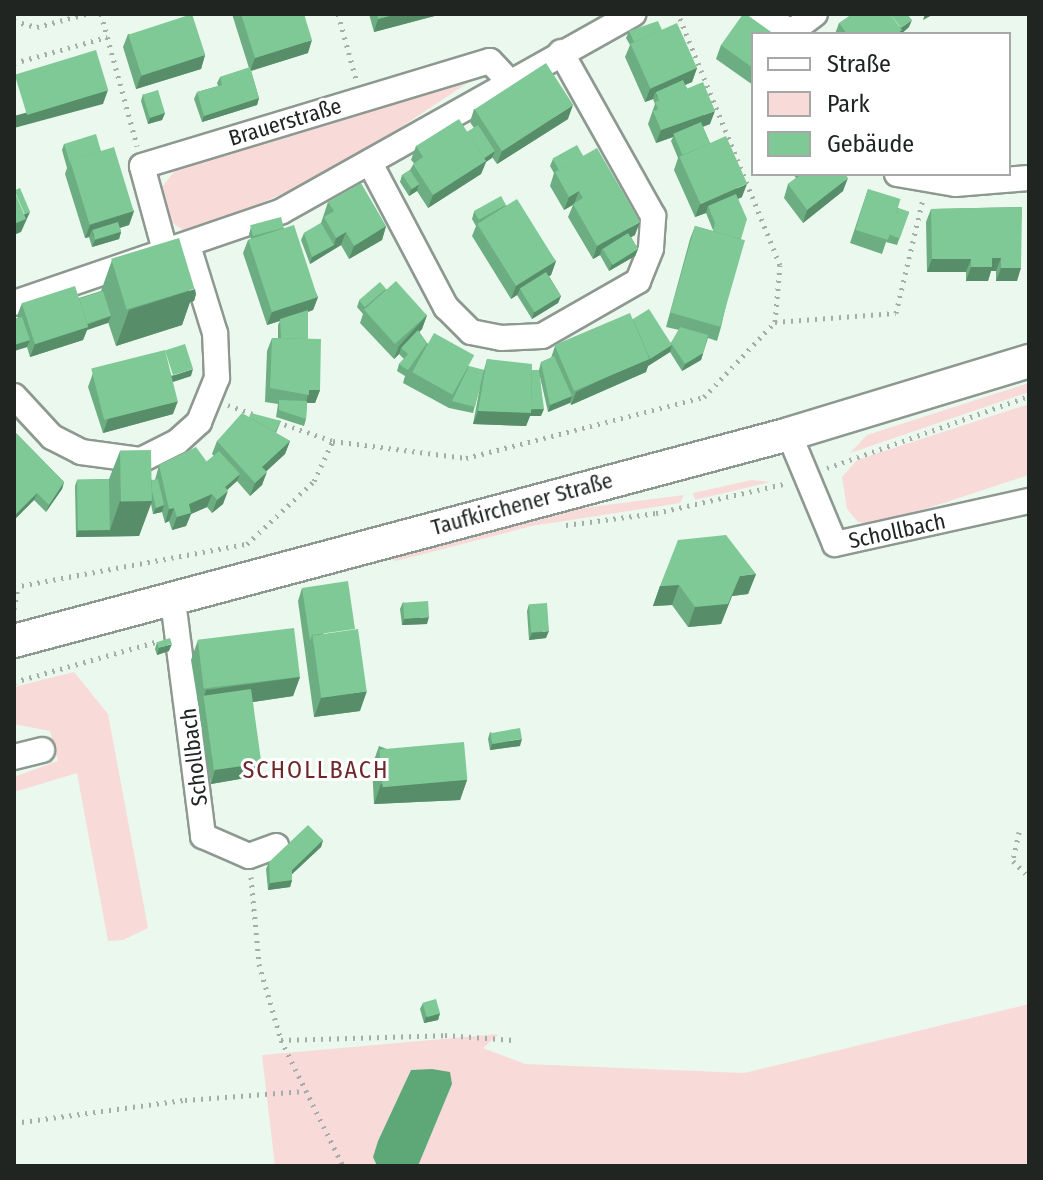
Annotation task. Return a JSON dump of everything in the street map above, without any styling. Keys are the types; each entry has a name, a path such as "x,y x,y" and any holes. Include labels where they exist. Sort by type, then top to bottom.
{"main road":[{"name":"Taufkirchener Straße","path":"14,641 176,615 1029,361"}],"street":[{"path":"14,303 177,250 282,211 371,165 508,80 633,14"},
{"path":"756,14 796,31 815,14"},
{"path":"371,165 446,307 471,332 501,338 542,336 638,281 649,257 653,216 561,52"},
{"name":"Brauerstraße","path":"142,166 490,61 508,80"},
{"path":"14,396 67,448 129,460 164,452 199,422 212,400 217,378 215,333 142,166"},
{"path":"904,176 927,182 1029,178"},
{"name":"Schollbach","path":"789,434 835,544 1029,501"},
{"name":"Schollbach","path":"176,615 203,836 249,856"},
{"path":"14,757 42,750"},
{"path":"249,856 276,846"}],"path":[{"path":"14,21 37,27 86,14"},
{"path":"101,14 142,166"},
{"path":"338,14 361,98"},
{"path":"212,400 333,441 466,458 704,397 775,322 780,265 678,14"},
{"path":"14,63 107,37"},
{"path":"775,322 896,313 927,182"},
{"path":"808,477 910,434 1029,396"},
{"path":"15,609 16,587 247,544 314,481 333,441"},
{"path":"14,682 140,647 176,615"},
{"path":"1019,832 1013,861 1029,877"},
{"path":"249,856 259,964 281,1040 343,1166"},
{"path":"281,1040 445,1035 513,1040"},
{"path":"14,1123 185,1100 305,1091"}],"green space":[{"path":"462,79 469,82 365,151 289,191 189,234 168,220 161,188 179,166"},
{"path":"1029,383 1029,392 850,453 867,435"},
{"path":"1029,404 1029,475 876,525 858,522 847,509 842,477 857,460"},
{"path":"752,480 770,482 695,500 693,493"},
{"path":"684,495 680,503 532,526 394,561 390,555 537,514"},
{"path":"74,672 108,714 148,928 123,940 108,941 77,773 14,792 14,777 58,761 50,731 14,724 14,687"},
{"path":"1029,1004 1029,1166 418,1166 452,1084 411,1070 378,1141 373,1157 377,1166 275,1166 262,1055 499,1034 483,1048 525,1064 744,1073"}],"shaded area":[{"path":"411,1070 450,1072 452,1084 418,1166 377,1166 373,1157 378,1141"}],"building":[{"path":"192,14 205,55 142,76 128,35"},
{"path":"241,14 304,14 312,40 255,58"},
{"path":"377,14 397,14 378,19"},
{"path":"743,14 771,32 751,32 751,67 721,45"},
{"path":"852,14 890,14 902,30 846,32 839,23"},
{"path":"890,14 907,14 912,20 901,28"},
{"path":"658,21 662,30 634,42 629,31"},
{"path":"677,23 697,68 650,89 630,44"},
{"path":"96,50 108,90 27,115 15,75"},
{"path":"546,63 573,105 502,151 475,109"},
{"path":"250,67 259,98 204,116 197,92 222,85 220,77"},
{"path":"683,80 687,89 660,101 656,92"},
{"path":"703,82 715,111 661,130 653,111 658,109 655,102"},
{"path":"158,90 165,113 150,118 143,95"},
{"path":"459,119 486,161 433,195 413,164 423,157 416,146"},
{"path":"701,122 710,143 682,155 673,134"},
{"path":"478,125 495,151 484,158 467,132"},
{"path":"96,134 101,151 70,161 71,166 64,144"},
{"path":"726,136 747,184 701,204 679,157"},
{"path":"577,145 583,156 559,170 553,159"},
{"path":"114,147 134,211 90,225 70,160"},
{"path":"597,148 640,222 597,246 573,204 583,198 579,191 569,197 555,172"},
{"path":"410,170 419,184 412,189 402,175"},
{"path":"799,176 848,178 807,210 788,184"},
{"path":"361,183 386,226 354,246 346,232 336,238 324,217 334,211 328,202"},
{"path":"20,188 30,212 25,214 14,190"},
{"path":"868,189 901,199 888,240 855,230"},
{"path":"14,190 26,219 14,224"},
{"path":"736,194 747,219 741,239 713,231 715,223 708,206"},
{"path":"501,196 506,205 479,220 474,211"},
{"path":"517,199 556,261 516,286 477,224"},
{"path":"1022,207 1021,268 1001,268 1001,258 992,258 992,267 971,267 971,259 932,259 931,209"},
{"path":"898,208 909,212 900,238 888,234"},
{"path":"281,217 284,228 253,236 250,225"},
{"path":"118,222 121,232 95,239 92,230"},
{"path":"321,223 334,245 312,257 304,233"},
{"path":"294,225 317,297 272,312 248,240"},
{"path":"695,226 745,240 720,327 670,313"},
{"path":"628,233 638,249 613,265 603,249"},
{"path":"179,238 194,289 127,309 111,259"},
{"path":"546,272 561,296 535,312 520,288"},
{"path":"396,281 427,315 395,344 364,310"},
{"path":"380,282 386,289 365,307 359,300"},
{"path":"75,286 88,327 35,344 22,303"},
{"path":"103,291 111,316 87,323 79,299"},
{"path":"649,309 672,345 650,359 633,319"},
{"path":"308,310 308,339 281,338 280,319"},
{"path":"630,313 650,359 574,391 555,345"},
{"path":"22,317 30,340 14,345 14,319"},
{"path":"680,327 708,335 703,353 685,364 671,343"},
{"path":"418,330 427,343 409,371 399,364 408,354 401,348"},
{"path":"434,333 474,355 452,395 412,372"},
{"path":"272,338 321,339 320,390 309,390 309,395 270,388"},
{"path":"185,344 193,369 173,375 165,350"},
{"path":"165,350 178,401 104,420 91,368"},
{"path":"554,356 572,396 550,405 541,362"},
{"path":"487,359 532,364 531,413 478,411"},
{"path":"469,366 484,370 475,407 452,401"},
{"path":"532,370 539,370 544,409 531,409"},
{"path":"279,400 307,401 306,419 279,410"},
{"path":"242,413 290,441 262,467 267,472 255,483 217,441"},
{"path":"251,413 281,421 275,432 249,417"},
{"path":"14,431 64,482 49,505 37,493 16,514 14,512"},
{"path":"196,447 228,491 217,500 212,494 189,504 191,513 177,517 174,508 169,509 159,465"},
{"path":"151,450 152,501 121,502 120,451"},
{"path":"219,451 240,474 225,487 206,462"},
{"path":"109,479 110,530 78,531 77,480"},
{"path":"158,479 164,505 156,508 152,480"},
{"path":"726,535 756,574 740,576 728,604 695,607 679,585 660,586 678,540"},
{"path":"348,581 355,629 312,635 310,641 302,588"},
{"path":"428,601 429,617 404,619 403,603"},
{"path":"547,603 549,631 531,632 529,604"},
{"path":"294,628 300,677 204,688 198,640"},
{"path":"358,629 367,691 321,698 312,635"},
{"path":"170,638 172,644 159,648 157,642"},
{"path":"251,689 261,763 214,770 203,696"},
{"path":"520,728 522,739 492,744 490,733"},
{"path":"464,742 467,780 383,787 379,749"},
{"path":"308,825 323,840 292,870 292,880 270,883 269,862"},
{"path":"436,999 440,1013 427,1017 423,1003"}],"district":[{"name":"SCHOLLBACH","path":"316,771"}]}
